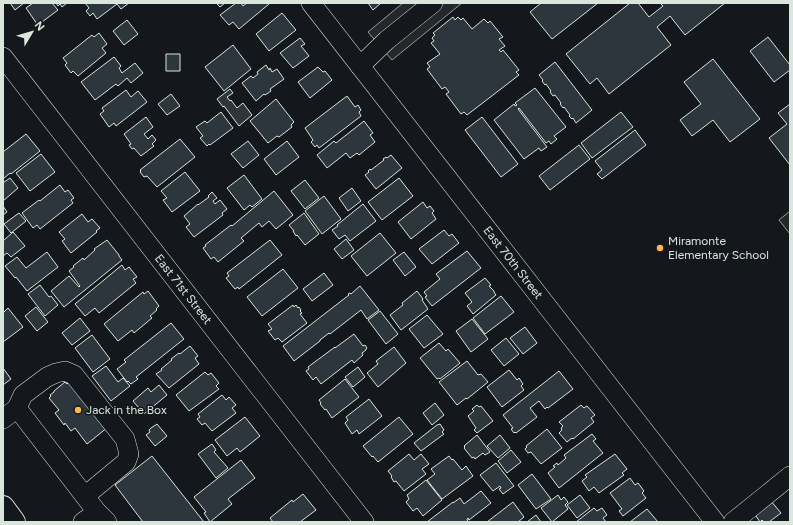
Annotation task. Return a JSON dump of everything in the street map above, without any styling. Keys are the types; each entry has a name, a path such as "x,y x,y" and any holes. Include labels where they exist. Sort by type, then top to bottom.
{"main road":[{"path":"3,507 14,522"}],"street":[{"name":"East 70th Street","path":"311,3 715,522"},
{"path":"360,66 387,40 433,3"},
{"name":"East 71st Street","path":"3,57 364,522"},
{"path":"85,496 126,462 129,454 124,439 74,375 65,371 47,377 23,395 10,413 85,496 96,519"},
{"path":"733,522 790,476"}],"shaded area":[{"path":"403,3 462,3 392,60 368,32"},
{"path":"790,211 790,234 779,220"}],"building":[{"path":"10,3 24,3 15,10"},
{"path":"33,3 52,3 58,10 37,24 26,8"},
{"path":"56,3 67,3 62,7 60,4 58,6"},
{"path":"85,3 129,3 121,9 117,4 97,19 93,13 90,16 86,11 89,8"},
{"path":"216,3 225,3 220,7"},
{"path":"236,3 241,3 243,6 247,3 269,4 239,29 233,22 229,25 220,15"},
{"path":"368,3 381,3 373,10"},
{"path":"541,3 598,3 552,39 530,12"},
{"path":"630,3 638,3 649,17 663,6 660,3 725,3 685,35 670,16 657,27 671,45 609,94 597,78 590,84 566,54"},
{"path":"282,13 296,30 269,51 256,34"},
{"path":"453,17 455,20 458,17 461,20 463,18 472,29 484,19 488,23 490,21 503,37 499,39 505,46 499,50 501,52 503,50 519,70 516,72 519,75 467,115 464,112 461,114 446,94 449,92 445,87 442,89 427,69 430,67 427,63 440,54 431,43 434,41 432,38 435,35 433,33"},
{"path":"127,20 138,34 124,45 113,31"},
{"path":"99,33 107,44 102,48 106,53 78,76 73,71 71,73 65,65 67,63 63,58 92,35 94,37"},
{"path":"768,37 790,65 790,70 774,82 750,51"},
{"path":"300,38 305,44 301,46 309,56 293,68 280,53"},
{"path":"233,45 251,69 224,91 205,67"},
{"path":"166,54 180,54 180,71 166,71"},
{"path":"114,57 121,66 119,68 122,73 135,63 143,73 131,83 127,78 118,86 116,84 95,100 81,82"},
{"path":"713,59 760,119 730,142 713,120 692,136 680,120 701,104 684,82"},
{"path":"555,62 592,110 576,123 560,104 561,103 555,95 553,96 539,75"},
{"path":"266,65 272,72 277,69 284,79 270,89 271,91 265,95 264,94 256,101 242,83 251,76 253,78 258,74 257,72"},
{"path":"318,67 323,72 325,71 332,80 310,98 298,82"},
{"path":"535,88 566,127 554,136 557,139 551,144 549,141 546,143 519,108 518,109 547,147 541,151 539,148 524,159 494,120 514,104 515,106 517,105 515,103"},
{"path":"230,89 233,93 227,97 230,101 231,100 237,108 243,103 252,115 239,126 217,99"},
{"path":"126,90 131,97 138,91 147,102 116,126 114,123 109,127 100,114 104,111 102,108"},
{"path":"171,94 180,106 167,115 158,104"},
{"path":"347,96 355,107 358,105 361,110 359,112 361,116 319,148 317,145 315,147 311,142 313,140 305,128"},
{"path":"276,99 294,122 291,125 292,127 268,143 250,121"},
{"path":"790,104 790,165 769,138 787,124 778,113"},
{"path":"221,112 233,128 207,146 200,138 203,136 196,127 205,121 207,123"},
{"path":"621,112 633,127 592,158 581,143"},
{"path":"146,117 153,127 144,134 148,139 152,135 156,140 152,144 154,146 141,156 134,148 132,149 129,145 131,144 124,134"},
{"path":"482,117 518,164 501,177 465,130"},
{"path":"364,121 373,133 370,135 375,142 359,155 357,153 350,158 346,153 327,168 317,155 334,141 336,143"},
{"path":"635,130 646,145 602,179 597,174 602,170 595,161"},
{"path":"26,134 40,151 3,179 3,152"},
{"path":"180,139 195,157 157,187 147,176 144,177 140,170"},
{"path":"248,141 259,155 243,168 231,154"},
{"path":"287,141 299,157 276,175 264,159"},
{"path":"579,145 590,159 550,190 539,176"},
{"path":"41,154 55,172 30,191 16,173"},
{"path":"391,155 402,168 376,189 365,175 370,169 371,170 384,160 383,159"},
{"path":"185,172 200,191 172,212 163,200 167,198 161,191"},
{"path":"244,175 262,199 252,207 250,205 244,210 227,188"},
{"path":"10,178 18,188 3,201 3,183"},
{"path":"399,178 413,196 382,220 368,202"},
{"path":"305,180 319,198 305,209 291,191"},
{"path":"60,185 65,192 68,190 74,198 71,200 73,203 40,229 37,225 33,228 22,213"},
{"path":"352,188 361,201 348,211 339,198"},
{"path":"274,191 293,215 276,229 269,221 262,227 259,223 241,238 244,241 218,262 214,257 211,259 203,248 206,246 205,245 231,225 232,226"},
{"path":"212,192 217,198 213,201 215,204 220,200 227,209 222,213 223,215 194,237 186,227 190,224 184,216 209,197 208,196"},
{"path":"324,196 341,219 322,234 305,211"},
{"path":"423,202 427,208 430,206 434,211 432,213 436,219 411,239 398,222"},
{"path":"363,204 376,221 350,241 345,235 339,239 332,230"},
{"path":"3,206 7,212 3,215"},
{"path":"19,213 26,221 11,233 4,224"},
{"path":"304,213 319,234 305,245 297,235 296,236 289,225"},
{"path":"82,214 88,222 92,219 100,228 71,253 62,241 65,239 59,232"},
{"path":"444,230 449,236 452,234 459,243 432,264 419,249"},
{"path":"13,232 25,246 11,257 7,253 3,256 3,241"},
{"path":"380,233 396,253 367,276 351,256"},
{"path":"346,239 354,250 342,259 334,249"},
{"path":"107,240 122,260 64,307 51,291 69,276 79,287 80,286 69,271 74,267 73,266 83,258 84,260 95,250 94,249"},
{"path":"270,240 282,255 239,289 238,287 235,289 226,278 229,276 227,273"},
{"path":"467,251 481,268 432,306 425,297 427,296 424,292 440,279 436,274"},
{"path":"47,252 58,267 27,291 5,266 17,257 26,268"},
{"path":"404,252 416,267 405,276 393,260"},
{"path":"122,265 125,270 129,267 137,277 133,279 136,283 99,313 95,308 85,316 75,304"},
{"path":"283,269 298,288 262,316 247,297"},
{"path":"324,273 333,285 312,301 303,289"},
{"path":"485,278 491,285 489,286 496,295 473,314 467,306 472,302 465,293"},
{"path":"40,285 49,297 51,296 58,305 45,316 28,294"},
{"path":"360,286 379,310 367,319 361,310 294,361 283,346"},
{"path":"148,291 159,306 156,309 157,310 150,316 152,318 134,333 132,330 118,341 104,324 143,292 144,294"},
{"path":"417,291 428,309 401,330 390,315"},
{"path":"501,296 514,312 485,334 473,318"},
{"path":"293,305 294,307 296,305 298,308 299,307 302,313 300,314 307,323 282,342 278,338 275,340 268,331 272,329 268,324"},
{"path":"36,307 48,322 37,331 25,316"},
{"path":"8,308 23,327 3,342 3,313"},
{"path":"380,311 398,334 386,344 368,320"},
{"path":"427,315 443,334 424,348 409,329"},
{"path":"80,318 90,331 72,345 62,333"},
{"path":"472,319 488,339 471,352 456,331"},
{"path":"171,323 184,339 136,377 138,379 131,384 128,381 127,382 117,369 126,362 124,360"},
{"path":"525,327 537,343 523,354 510,338"},
{"path":"354,334 363,346 365,345 367,348 362,353 363,355 354,363 352,360 321,384 316,377 313,380 306,371 309,369 308,367"},
{"path":"92,335 110,359 93,372 75,348"},
{"path":"506,338 519,354 504,366 491,350"},
{"path":"439,343 446,351 448,349 460,363 440,379 437,379 420,358"},
{"path":"190,346 198,356 195,358 199,364 169,388 156,374 172,360 171,359"},
{"path":"394,347 406,363 378,387 367,373 378,364 376,361"},
{"path":"467,361 478,375 481,374 488,382 457,405 439,382"},
{"path":"106,366 118,382 123,378 130,386 111,401 92,376"},
{"path":"358,367 365,377 353,387 345,377"},
{"path":"3,368 11,379 3,385"},
{"path":"509,370 517,380 519,378 523,384 521,386 524,390 502,407 487,387"},
{"path":"559,371 573,389 548,408 547,407 545,409 539,401 530,408 537,417 514,433 511,429 513,428 503,415"},
{"path":"205,372 208,375 211,373 219,383 216,386 219,389 189,411 176,395"},
{"path":"345,379 359,397 332,418 326,409 325,410 320,404 321,403 319,400"},
{"path":"72,380 108,427 87,444 75,428 71,431 65,423 64,425 55,413 59,410 49,398 54,391 65,382 67,384"},
{"path":"159,385 167,395 144,414 133,401 148,388 151,392"},
{"path":"222,395 226,400 229,397 236,405 232,408 236,413 212,431 205,423 202,425 197,419 200,417 198,414"},
{"path":"369,399 382,416 359,434 357,430 352,434 345,423 348,420 346,417"},
{"path":"435,403 444,415 432,425 423,413"},
{"path":"477,405 479,407 481,406 493,421 477,433 474,430 476,428 468,416 474,411 472,409"},
{"path":"581,405 584,408 587,406 595,415 591,418 594,422 567,442 559,433 563,426 559,422"},
{"path":"245,417 260,436 240,452 237,448 227,456 215,440"},
{"path":"399,417 413,434 378,462 363,446"},
{"path":"157,424 167,436 155,446 146,435 150,432 149,430 151,428"},
{"path":"440,424 444,430 442,432 444,434 421,451 414,443"},
{"path":"547,429 562,448 541,464 531,452 528,453 525,449 527,447 526,446"},
{"path":"592,434 596,439 593,441 603,453 559,488 548,473 555,467 553,466 557,463 558,465 566,458 564,455"},
{"path":"477,435 490,452 485,455 483,453 475,459 474,457 472,458 464,446"},
{"path":"500,435 510,448 498,458 487,446"},
{"path":"212,444 216,450 214,452 228,468 216,478 198,454"},
{"path":"511,450 521,462 507,473 498,461"},
{"path":"409,454 414,460 421,454 429,464 422,469 426,474 404,491 396,481 394,482 388,471"},
{"path":"615,454 627,469 622,473 624,475 599,493 594,487 589,491 582,481 587,477 585,475"},
{"path":"152,456 204,522 143,522 115,485"},
{"path":"449,456 462,470 466,466 473,476 442,499 427,480 435,474 431,469"},
{"path":"241,460 255,478 228,499 232,504 210,522 204,513 206,512 194,497"},
{"path":"496,463 514,486 503,494 499,489 501,488 500,486 493,491 480,475"},
{"path":"532,474 551,499 536,509 518,485"},
{"path":"630,478 635,485 638,483 644,491 642,493 646,498 623,516 619,511 622,509 610,493"},
{"path":"426,480 442,500 423,516 417,508 413,511 406,502 409,499 407,495"},
{"path":"481,491 491,503 469,520 468,518 468,522 427,522 453,502 460,498 464,504"},
{"path":"303,494 316,510 300,522 273,522 270,518 292,500 293,502"},
{"path":"558,495 561,500 564,497 568,502 565,505 568,509 552,522 541,508"},
{"path":"580,495 590,508 577,518 567,505"},
{"path":"770,500 781,513 769,522 764,522 762,520 760,522 756,516 758,514 756,511"},
{"path":"513,502 524,517 518,522 487,522"},
{"path":"594,508 597,511 602,508 607,515 603,518 606,522 576,522"},
{"path":"647,509 658,522 630,522"},
{"path":"536,515 541,522 527,522"}],"place":[{"name":"Miramonte Elementary School","path":"660,248"},
{"name":"Jack in the Box","path":"78,410"}]}
